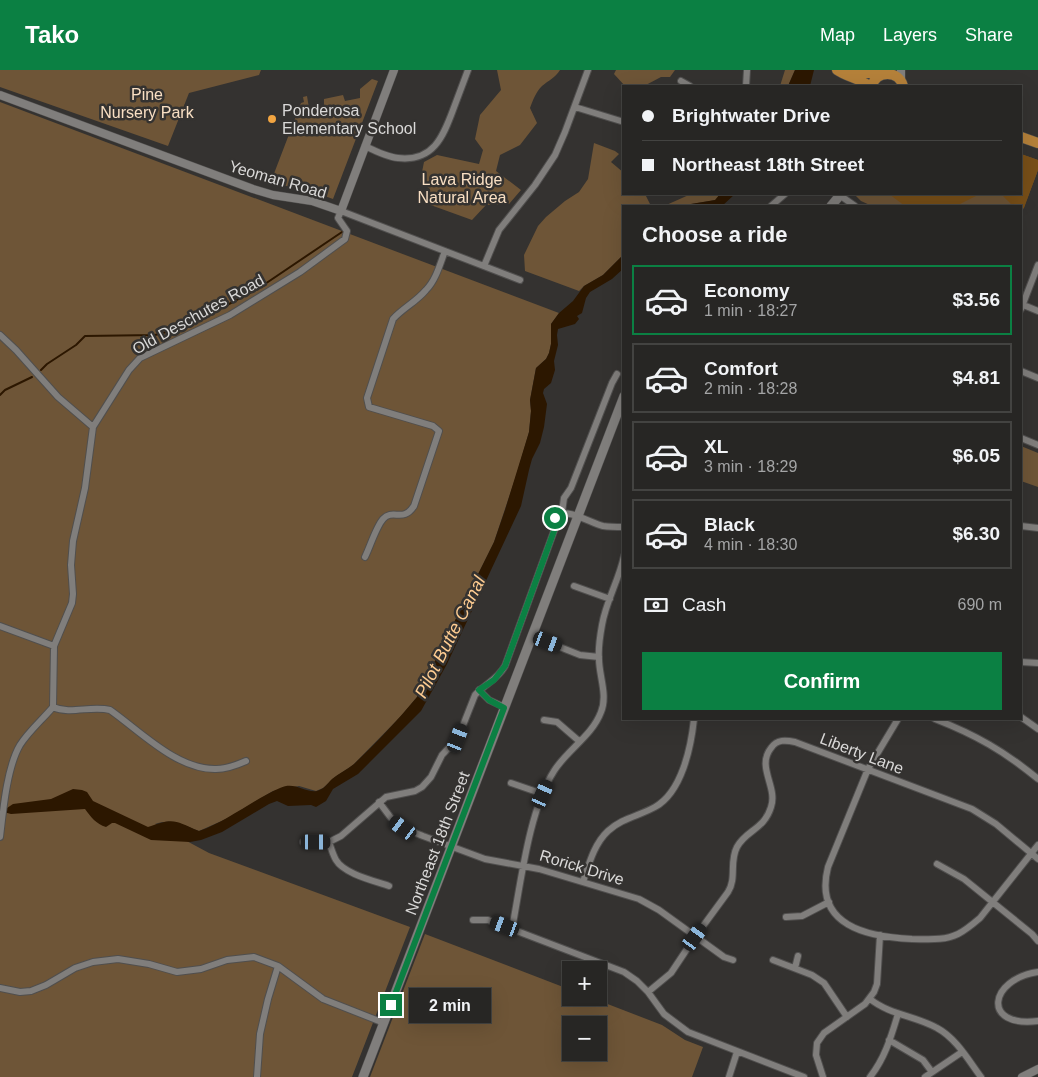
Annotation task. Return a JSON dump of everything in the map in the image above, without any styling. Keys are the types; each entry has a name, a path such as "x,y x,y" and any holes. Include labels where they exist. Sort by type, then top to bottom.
{"highway":[{"path":"837,70 868,85"},
{"path":"850,70 862,73 892,72 902,81"},
{"path":"871,85 874,79 884,72"},
{"path":"1026,141 1038,150"}],"main road":[{"name":"Northeast 18th Street","path":"363,1077 622,401"}],"street":[{"path":"340,211 394,70"},
{"path":"365,146 398,158 415,157 424,154 434,147 443,137 468,70"},
{"path":"484,266 499,230 535,185 555,155 588,70"},
{"path":"746,85 747,70"},
{"path":"681,81 688,85"},
{"name":"Yeoman Road","path":"0,96 253,189 273,195 312,201 520,280"},
{"path":"575,107 622,121"},
{"path":"772,205 784,195"},
{"path":"840,195 854,205"},
{"name":"Old Deschutes Road","path":"54,707 54,646 72,603 72,541 84,488 92,426 129,370 140,358 230,315 300,272 344,239 347,231 339,221 340,211"},
{"path":"365,557 383,519 391,515 410,513 439,431 433,426 369,407 367,398 393,319 400,310 425,292 432,283 445,251"},
{"path":"1038,265 1022,306 1038,311"},
{"path":"0,335 58,397 92,426"},
{"path":"1022,371 1038,378"},
{"path":"303,842 329,842 341,836 379,802 394,794 415,791 427,782 442,755 458,738 472,701 479,690 494,680 505,666 554,531 555,518 562,512 564,498 572,488 617,374"},
{"path":"1022,438 1038,444"},
{"path":"562,512 603,526 622,527"},
{"path":"1022,526 1038,528"},
{"path":"512,929 533,823 543,794 554,771 593,727 602,709 604,698 598,657 602,623 622,565"},
{"path":"574,586 610,599"},
{"path":"0,626 54,646"},
{"path":"532,636 580,655 598,657"},
{"path":"1022,662 1038,663"},
{"path":"479,690 489,700 504,708"},
{"path":"0,837 12,763 26,737 54,707 65,710 100,708 110,710 165,751 200,768 217,770 246,762"},
{"path":"1022,718 1038,729"},
{"path":"544,720 557,722 579,742"},
{"path":"583,882 594,853 607,832 617,823 658,806 672,790 686,762 694,720"},
{"path":"897,720 868,769 828,867 825,879 829,902 834,911 850,927 880,935 906,938 944,939 958,934 969,928 993,902 1038,845"},
{"path":"937,720 988,742 1038,779"},
{"name":"Liberty Lane","path":"648,992 671,973 732,884 733,859 738,845 744,838 759,828 769,814 773,796 766,760 772,746 778,742 786,740 795,742 972,809 986,817 1038,859"},
{"path":"511,783 543,794"},
{"name":"Rorick Drive","path":"379,802 391,818 403,828 485,858 524,865 647,903 724,957 733,960"},
{"path":"329,842 337,862 344,868 354,874 389,886"},
{"path":"937,864 964,879 1032,934 1038,941"},
{"path":"786,917 802,916 829,902"},
{"path":"473,920 488,920 624,972 638,981 648,992 656,1006 688,1032 804,1077"},
{"path":"823,1077 816,1055 817,1043 824,1033 870,999 877,984 880,935"},
{"path":"795,968 798,956"},
{"path":"0,988 20,992 31,991 46,985 75,968 93,962 118,960 149,964 177,972 201,970 227,960 254,957 278,966 323,999 384,1023"},
{"path":"773,960 812,975 824,984 847,1017"},
{"path":"257,1077 260,1034 278,966"},
{"path":"1038,972 1021,976 1014,980 1000,992 998,1000 999,1008 1010,1020 1019,1023 1038,1021"},
{"path":"870,999 878,1005 936,1027 945,1033 981,1077"},
{"path":"870,1077 881,1060 898,1014"},
{"path":"889,1040 922,1060 932,1072"},
{"path":"729,1077 737,1052"},
{"path":"926,1077 962,1052"},
{"path":"1022,1077 1038,1069"}],"green space":[{"name":"Pine Nursery Park","path":"0,70 261,70 259,75 189,93 168,146 0,87"},
{"name":"Lava Ridge Natural Area","path":"497,70 560,70 538,91 530,108 537,123 520,145 500,155 496,171 521,190 509,204 486,205 472,220 425,203 430,189 420,182 424,162 437,155 479,164 483,150 475,139 480,115 501,90"},
{"path":"616,70 675,70 670,77 661,77 646,85 624,85 614,74"},
{"path":"785,70 795,70 788,85 780,85"},
{"path":"372,79 378,81 333,199 302,188 270,184 301,103 304,102 303,97 307,96 309,108 324,106 324,99 343,95 345,101 360,98 360,89"},
{"path":"0,102 559,313 551,324 549,353 546,359 536,368 530,400 529,432 494,542 417,697 353,765 323,788 316,791 299,786 273,791 226,819 199,831 172,822 155,824 209,853 410,927 352,1077 0,1077"},
{"name":"Lava Ridge Natural Area","path":"594,143 619,154 611,162 622,171 622,195 646,195 650,205 622,205 622,256 603,275 579,291 525,271 524,255 538,226 565,201 579,192 588,179"},
{"path":"1022,154 1038,160 1038,170 1022,212 1022,205 870,205 861,201 855,195 1022,195"},
{"path":"689,195 719,195 716,200 688,205 666,205"},
{"path":"1022,446 1038,453 1038,487 1022,481"},
{"path":"425,934 562,987 562,1006 607,1006 607,1004 662,1025 685,1040 703,1047 692,1077 370,1077"}],"shaded area":[{"path":"1022,154 1038,160 1038,170 1024,208 1022,208 1022,205 1012,205 1002,195 1022,195"},
{"path":"890,195 978,195 958,205 904,205"}],"water":[{"path":"795,70 814,70 810,85 788,85"},
{"path":"719,195 734,195 723,205 688,205 691,204 715,200"},
{"name":"Pilot Butte Canal","path":"622,256 622,270 612,279 590,292 586,298 582,313 577,316 579,319 575,324 558,329 558,345 554,361 555,370 551,383 544,389 543,393 547,404 544,427 540,443 532,459 521,506 447,664 421,711 358,774 333,789 326,801 316,807 311,805 288,806 277,801 222,832 190,842 151,840 115,823 106,827 102,826 85,809 11,814 0,811 0,806 7,808 13,804 51,799 73,789 87,792 93,801 148,827 170,821 199,831 220,822 260,798 285,786 295,786 317,791 354,764 417,697 494,542 529,432 530,400 536,368 546,359 549,353 551,324 559,313 573,301 584,286 603,275"}],"waterway":[{"path":"41,370 76,345 85,336 155,335 186,327 259,288 342,232"},
{"path":"0,395 5,390 32,377"}],"place":[{"name":"Ponderosa Elementary School","path":"272,119"}],"route":[{"path":"391,1005 504,708 489,700 479,690 494,680 505,666 554,531 555,518"}]}
